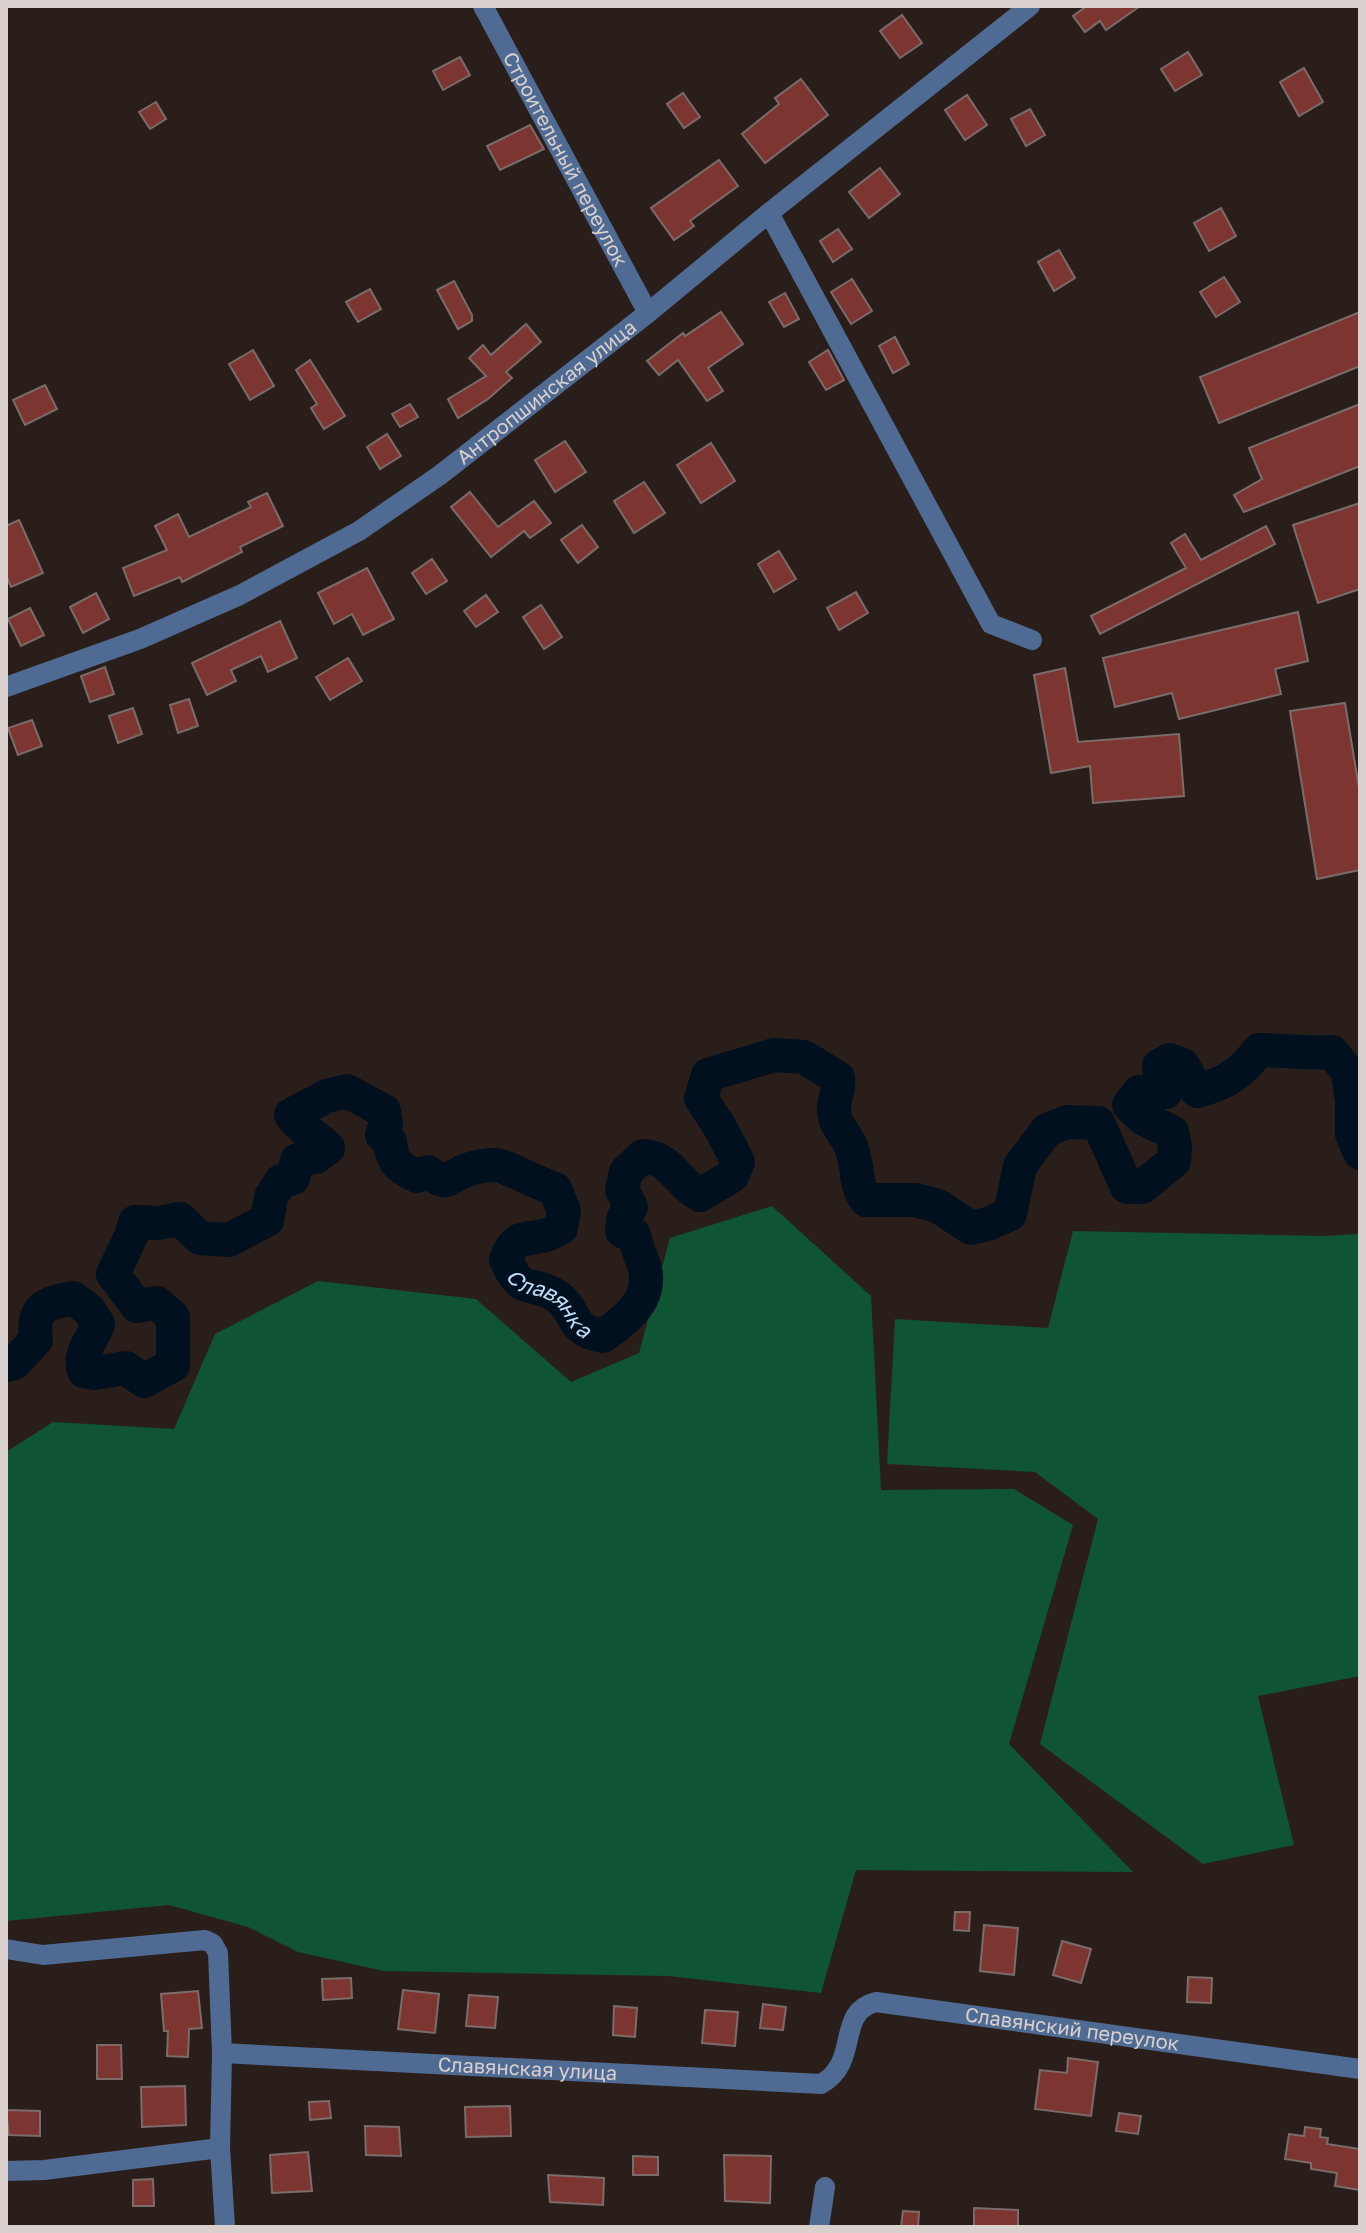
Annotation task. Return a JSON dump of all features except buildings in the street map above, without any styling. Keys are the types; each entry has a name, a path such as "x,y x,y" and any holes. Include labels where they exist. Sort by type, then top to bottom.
{"street":[{"name":"Строительный переулок","path":"483,6 648,313"},
{"name":"Антропшинская улица","path":"6,687 140,639 240,595 359,531 440,475 648,313 1030,6"},
{"path":"769,213 991,624 1032,640"},
{"path":"6,1949 43,1955 205,1940 213,1944 218,1953 222,2053 220,2148 225,2227"},
{"name":"Славянский переулок","path":"833,2078 840,2067 856,2011 876,2002 1360,2069"},
{"name":"Славянская улица","path":"222,2053 821,2084 833,2078"},
{"path":"6,2171 44,2170 220,2148"},
{"path":"819,2227 825,2187"}],"green space":[{"path":"772,1206 871,1296 881,1490 1014,1489 1073,1525 1009,1744 1133,1872 856,1870 821,1993 668,1976 384,1971 298,1952 248,1927 169,1905 6,1921 6,1452 53,1422 174,1429 215,1334 318,1281 476,1299 571,1382 639,1353 670,1238"},
{"path":"1073,1231 1360,1234 1360,1676 1258,1696 1294,1845 1203,1864 1040,1744 1098,1519 1035,1472 887,1464 895,1319 1048,1328"}],"waterway":[{"name":"Славянка","path":"6,1365 14,1363 36,1340 36,1320 42,1309 54,1302 73,1298 89,1310 98,1324 84,1352 84,1371 95,1373 126,1368 144,1381 173,1365 173,1317 157,1303 137,1306 113,1274 135,1222 158,1223 180,1219 200,1238 229,1240 267,1220 271,1197 281,1181 293,1178 297,1160 316,1157 328,1148 291,1115 327,1096 347,1091 384,1111 386,1123 382,1135 390,1142 398,1164 417,1176 428,1172 448,1180 470,1169 498,1165 555,1189 564,1211 561,1228 520,1240 506,1259 523,1284 558,1297 584,1330 603,1336 629,1315 642,1298 645,1288 644,1265 634,1235 622,1231 623,1219 631,1207 622,1190 626,1172 643,1156 653,1158 661,1161 700,1195 732,1176 738,1162 701,1098 708,1075 774,1055 804,1057 838,1078 834,1114 851,1147 860,1188 866,1200 915,1200 938,1206 971,1228 1010,1214 1020,1166 1047,1130 1067,1122 1098,1123 1127,1187 1142,1187 1174,1161 1172,1132 1144,1119 1129,1105 1139,1092 1166,1092 1160,1079 1159,1066 1170,1060 1183,1065 1197,1091 1232,1076 1259,1050 1332,1052 1348,1072 1352,1134 1360,1153"}]}
